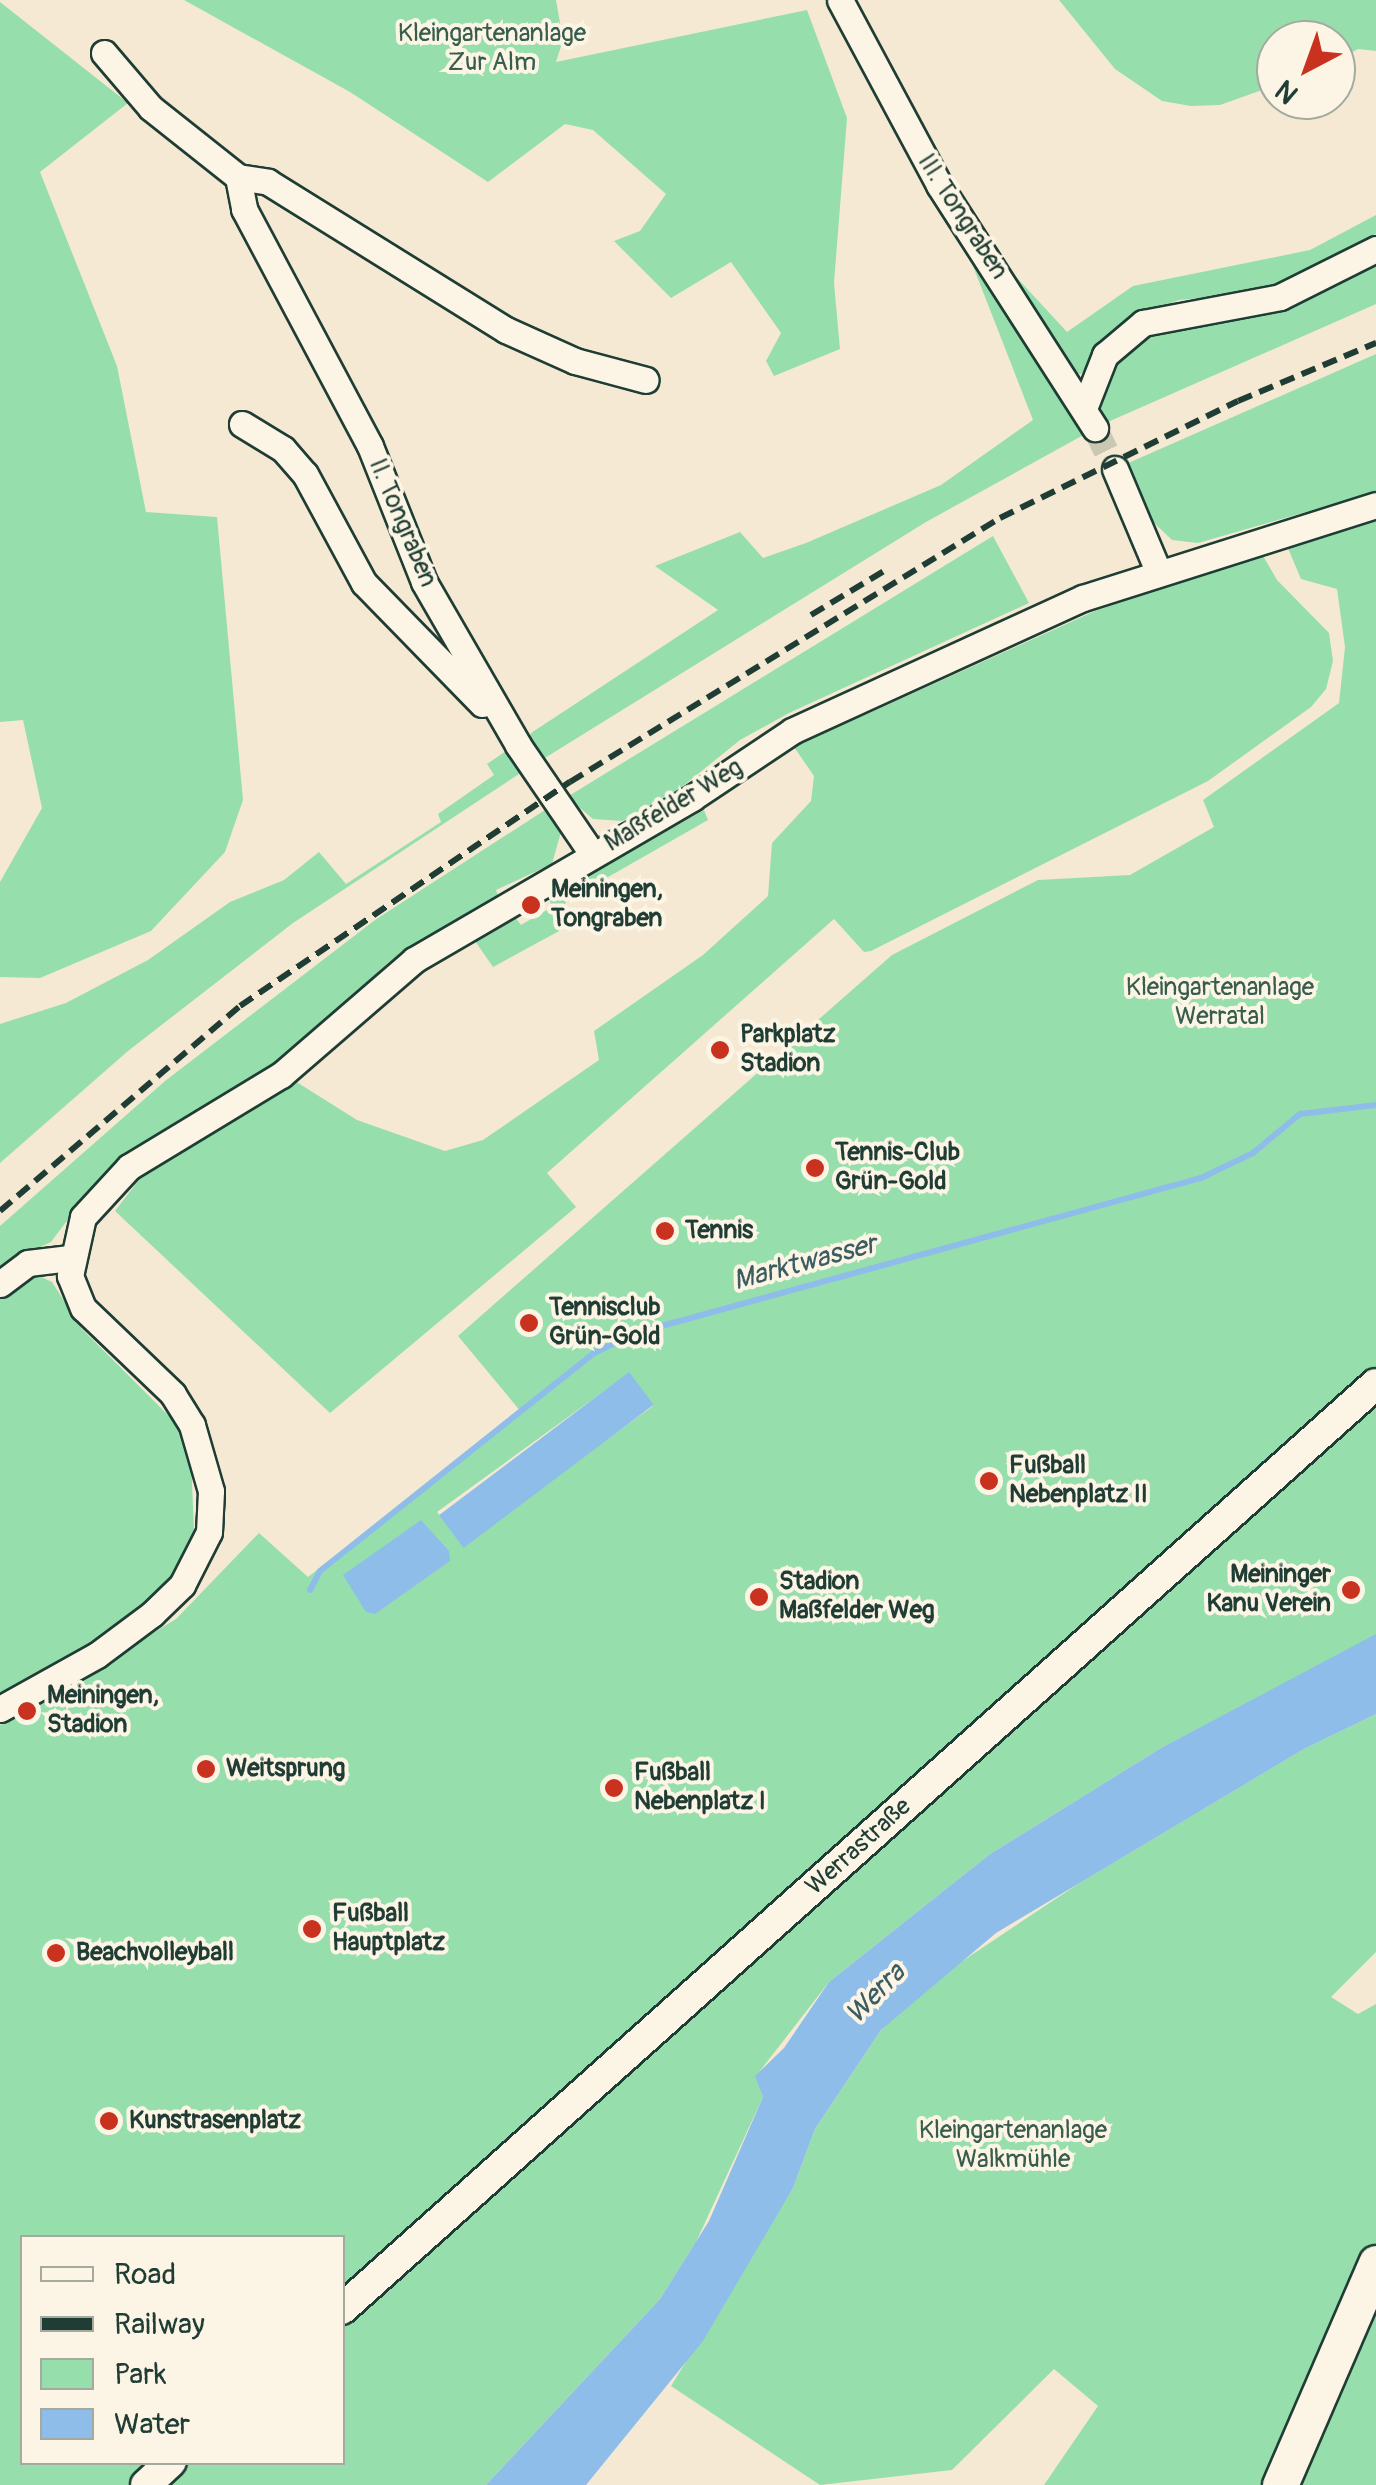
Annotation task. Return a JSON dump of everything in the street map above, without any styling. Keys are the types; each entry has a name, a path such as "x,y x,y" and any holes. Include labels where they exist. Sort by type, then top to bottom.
{"main road":[{"path":"1280,2485 1376,2263"}],"street":[{"name":"III. Tongraben","path":"840,0 939,184 1090,417 1105,355 1143,322 1280,296 1376,248"},
{"path":"104,52 151,108 238,177 268,182 506,330 575,361 646,380"},
{"name":"II. Tongraben","path":"238,177 244,209 370,446 424,582 518,745 593,855"},
{"path":"242,424 267,437 305,474 364,583 518,745"},
{"path":"1115,470 1158,571"},
{"name":"Maßfelder Weg","path":"70,1258 83,1216 128,1167 281,1075 414,960 792,731 1158,571 1376,505"},
{"path":"0,1284 28,1264 70,1258 83,1308 174,1394 192,1425 211,1491 210,1532 182,1585 152,1614 97,1654 0,1709"},
{"name":"Werrastraße","path":"345,2306 1376,1384"},
{"path":"146,2485 168,2465"}],"green space":[{"name":"Kleingartenanlage Zur Alm","path":"184,0 556,0 563,40 556,62 807,10 847,118 834,283 840,349 774,376 766,361 781,333 731,262 671,298 614,241 640,231 666,194 593,130 565,124 488,182 350,92"},
{"path":"1059,0 1376,0 1376,51 1356,50 1356,20 1256,20 1256,92 1220,105 1162,101 1115,69"},
{"path":"0,2 128,103 40,172 117,366 146,512 217,517 243,800 225,852 151,931 40,978 0,977 0,882 42,808 23,720 0,722"},
{"path":"1376,215 1376,234 1294,280 1243,294 1179,300 1130,319 1081,374 1074,373 1006,266 1067,332 1133,286 1310,250"},
{"path":"978,257 1087,433 926,522 540,761 528,743 531,733 718,610 655,566 740,532 763,558 806,543 941,485 1033,420 971,261"},
{"path":"1376,262 1376,304 1101,425 1098,406 1116,355 1144,332 1286,305"},
{"path":"1376,354 1376,492 1198,543 1172,540 1150,519 1126,464"},
{"name":"Kleingartenanlage Werratal","path":"1376,520 1376,1636 1161,1748 990,1854 829,1982 756,2076 763,2097 696,2242 660,2299 486,2485 0,2485 0,1725 176,1619 259,1533 308,1577 522,1413 458,1336 892,955 1038,880 1130,875 1214,827 1203,800 1339,703 1345,647 1337,589 1301,579 1287,546","holes":["629,1373 653,1406 462,1545 437,1512"]},
{"path":"993,536 1029,603 789,713 740,740 667,799 622,821 593,819 567,797"},
{"path":"1262,554 1277,580 1329,633 1333,661 1326,689 1311,707 1208,781 871,951 864,952 834,919 547,1173 576,1207 330,1413 115,1211 151,1164 295,1081 357,1120 445,1151 483,1140 599,1060 594,1031 703,955 768,896 772,843 811,801 814,776 794,747 1095,611"},
{"path":"509,749 525,770 293,923 128,1051 0,1163 0,1024 66,1003 148,960 230,902 284,880 319,852 346,884 441,822 438,814 494,775 487,764"},
{"path":"548,808 561,832 552,864 496,890 498,895 389,962 288,1057 130,1152 93,1186 51,1242 0,1266 0,1226 165,1081 375,920"},
{"path":"704,810 708,820 566,901 561,930 493,967 475,941 516,918 521,925 552,907 549,898"},
{"path":"37,1275 52,1282 82,1329 173,1420 191,1459 194,1530 187,1556 166,1587 111,1634 0,1699 0,1298"},
{"name":"Kleingartenanlage Walkmühle","path":"1376,1714 1376,1952 1331,1997 1358,2014 1376,2004 1376,2485 1044,2485 1098,2406 1054,2369 952,2470 820,2485 671,2386 793,2188 815,2129 881,2030 931,1982 1081,1882 1304,1749"}],"water":[{"path":"629,1372 654,1405 464,1548 439,1515"},
{"path":"421,1520 449,1551 450,1561 375,1614 366,1612 343,1575"},
{"name":"Werra","path":"1376,1634 1376,1714 1304,1749 996,1933 881,2030 815,2129 793,2188 703,2341 586,2485 486,2485 660,2299 709,2221 763,2097 755,2076 784,2048 829,1982 990,1854 1161,1748"}],"waterway":[{"name":"Marktwasser","path":"310,1590 320,1571 594,1353 636,1333 1201,1178 1253,1153 1300,1114 1376,1105"}],"tunnel":[{"path":"1095,428 1115,469"}],"railway":[{"path":"0,1211 240,1006 570,782 1000,518 1238,401 1376,343"},
{"path":"811,615 884,571"}],"place":[{"name":"Meiningen, Tongraben","path":"531,905"},
{"name":"Parkplatz Stadion","path":"720,1050"},
{"name":"Tennis-Club Grün-Gold","path":"815,1168"},
{"name":"Tennis","path":"665,1231"},
{"name":"Tennisclub Grün-Gold","path":"529,1323"},
{"name":"Fußball Nebenplatz II","path":"989,1481"},
{"name":"Meininger Kanu Verein","path":"1351,1590"},
{"name":"Stadion Maßfelder Weg","path":"759,1597"},
{"name":"Meiningen, Stadion","path":"27,1711"},
{"name":"Weitsprung","path":"206,1769"},
{"name":"Fußball Nebenplatz I","path":"614,1788"},
{"name":"Fußball Hauptplatz","path":"312,1929"},
{"name":"Beachvolleyball","path":"56,1953"},
{"name":"Kunstrasenplatz","path":"109,2121"}]}
